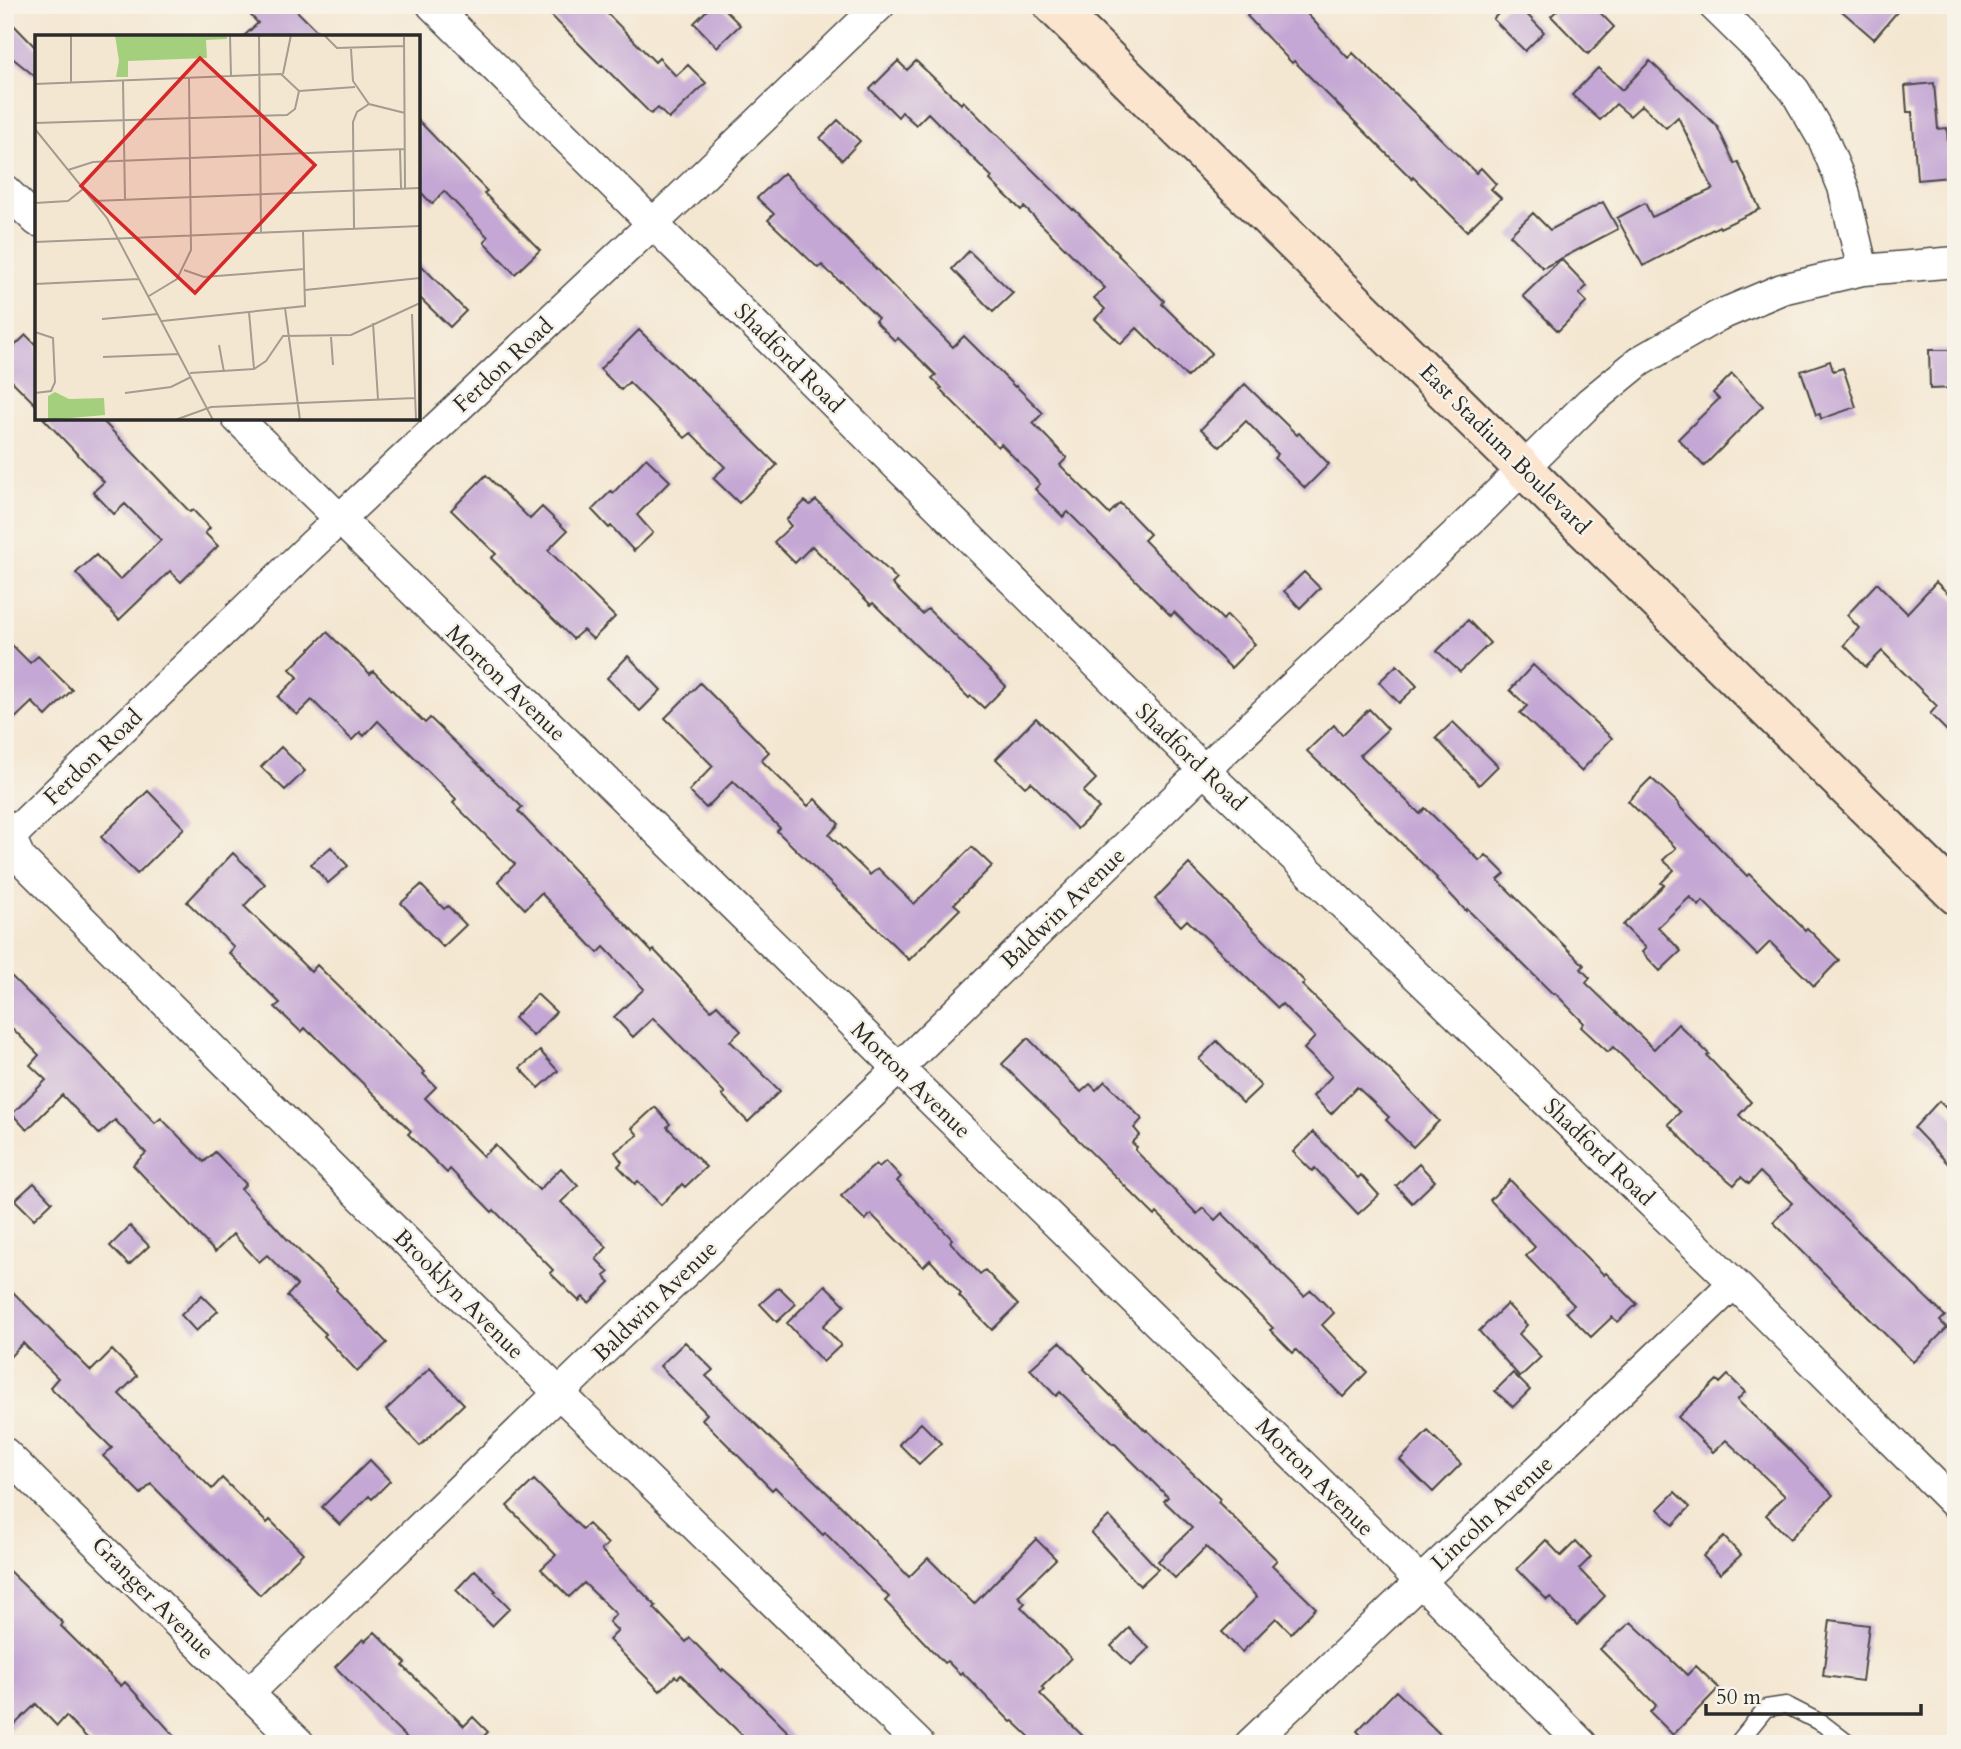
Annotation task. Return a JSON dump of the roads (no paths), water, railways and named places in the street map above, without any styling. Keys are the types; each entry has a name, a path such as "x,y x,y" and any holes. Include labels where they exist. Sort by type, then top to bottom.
{"main road":[{"name":"East Stadium Boulevard","path":"1053,5 1523,467 1951,880"}],"street":[{"name":"Shadford Road","path":"432,5 1204,770 1734,1283 1956,1505"},
{"name":"Ferdon Road","path":"7,835 880,5"},
{"path":"1713,5 1759,50 1795,91 1824,141 1843,187 1863,270"},
{"path":"5,190 35,219"},
{"name":"Baldwin Avenue","path":"249,1693 899,1068 1204,770 1473,518 1590,402 1640,361 1718,316 1782,289 1863,270 1956,262"},
{"name":"Morton Avenue","path":"239,420 1421,1581 1582,1744"},
{"name":"Brooklyn Avenue","path":"7,835 20,858 559,1394 919,1744"},
{"name":"Lincoln Avenue","path":"1250,1744 1734,1283"},
{"name":"Granger Avenue","path":"5,1453 300,1744"}],"lane":[{"path":"1737,1744 1766,1707 1786,1705 1823,1724 1849,1744"}]}
